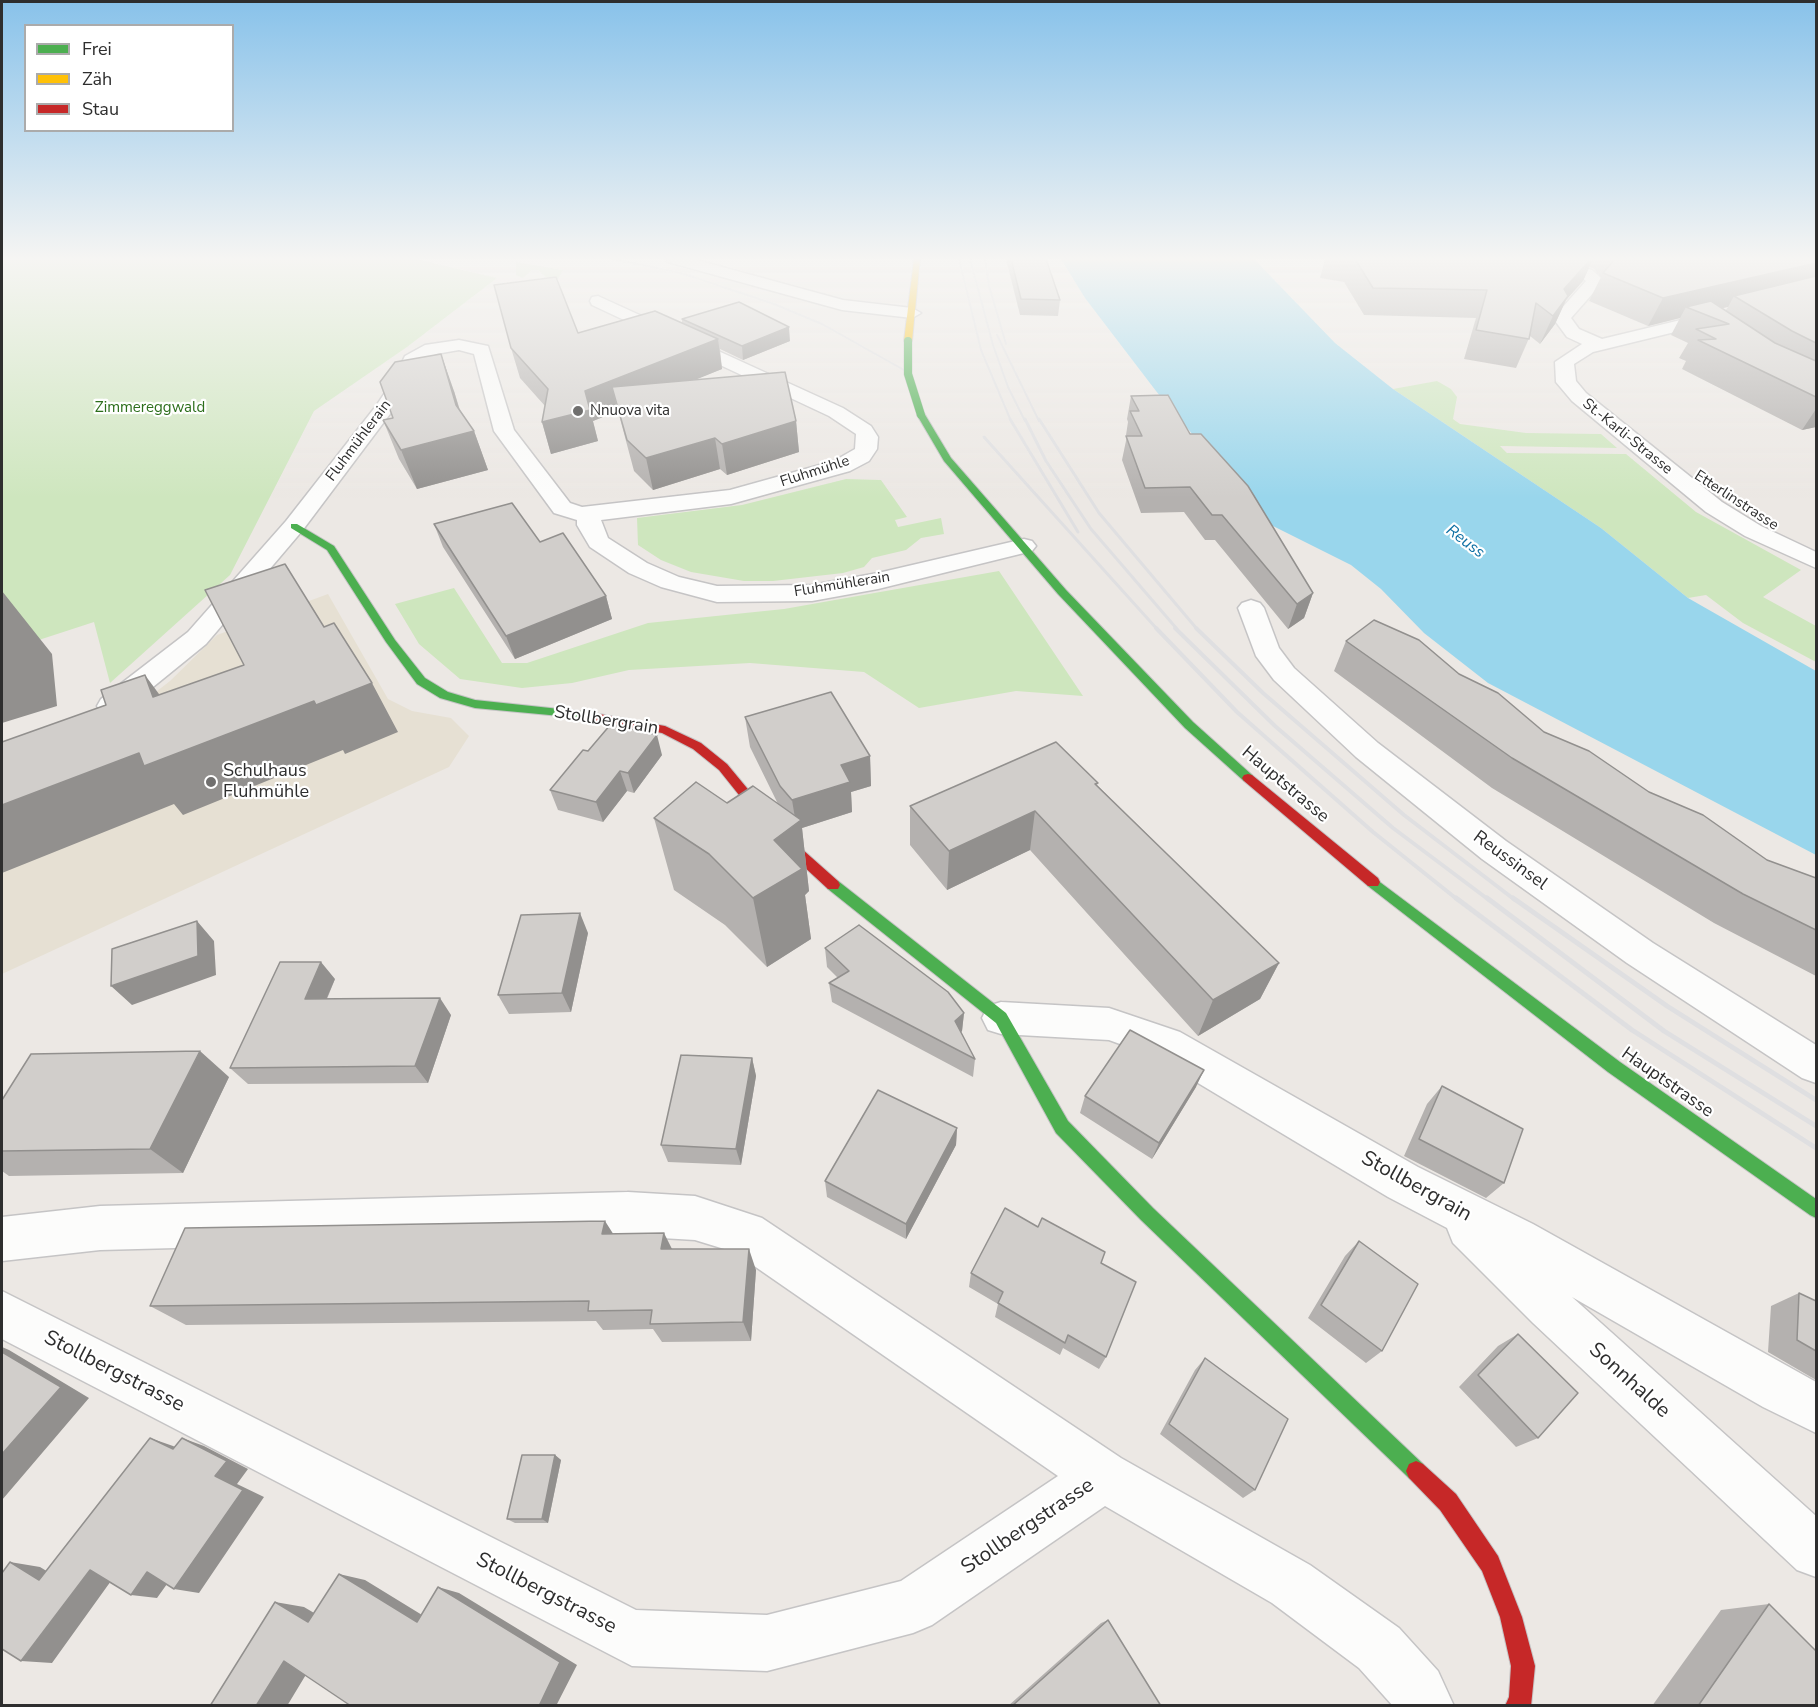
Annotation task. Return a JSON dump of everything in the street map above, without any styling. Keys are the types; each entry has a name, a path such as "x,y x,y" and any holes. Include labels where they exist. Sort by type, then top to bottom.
{"main road":[{"name":"Hauptstrasse","path":"910,339 908,375 920,413 947,459 1107,642 1189,725 1255,785 1414,915 1614,1067 1816,1209"},
{"name":"Stollbergrain","path":"294,526 331,548 391,642 421,681 444,695 475,704 620,720 665,730 696,746 723,767 780,837 822,876 1001,1018 1062,1127 1147,1214 1448,1502 1490,1564 1511,1617 1523,1666 1521,1701 1517,1706"}],"street":[{"name":"Fluhmühle","path":"589,515 731,497 842,466 861,456 868,443 864,430 826,407 679,339"},
{"path":"1586,339 1598,344"},
{"name":"St.-Karli-Strasse","path":"1621,339 1598,344 1574,354 1564,362 1566,382 1579,397 1713,507 1753,531 1815,557"},
{"name":"Fluhmühlerain","path":"91,720 197,638 294,526 383,410 404,379 412,360 431,349 459,345 479,348 484,354 500,419 514,446 562,508 589,515 589,525 597,542 638,568 670,582 717,594 812,593 878,581 1016,537"},
{"name":"Reussinsel","path":"1251,608 1266,650 1284,674 1366,750 1494,850 1612,933 1816,1066"},
{"name":"Stollbergrain","path":"1001,1018 1108,1024 1166,1044 1403,1182 1816,1408"},
{"name":"Sonnhalde","path":"1448,1205 1556,1314 1816,1551"},
{"name":"Stollbergstrasse","path":"2,1239 100,1228 628,1214 695,1218 746,1234 1103,1476 1291,1584 1378,1648 1418,1692 1425,1706"},
{"name":"Stollbergstrasse","path":"2,1314 632,1638 768,1643 913,1606 1103,1476"}],"shaded area":[{"name":"Schulhaus Fluhmühle","path":"328,594 388,699 412,711 451,718 469,736 449,767 2,974 2,785 121,719 170,681 217,635"}],"green space":[{"name":"Zimmereggwald","path":"2,339 418,339 314,411 230,575 110,683 94,622 2,652"},
{"path":"1437,381 1451,389 1457,397 1453,419 1460,424 1526,433 1601,434 1617,448 1500,446 1507,453 1626,454 1696,512 1801,570 1763,597 1816,626 1816,662 1743,623 1706,595 1688,598 1601,528 1393,389"},
{"path":"846,479 881,480 907,517 895,520 898,527 941,518 944,534 921,538 906,550 872,558 864,567 843,573 773,581 744,581 691,572 661,560 638,545 637,518 742,505"},
{"path":"999,571 1083,696 1016,691 919,708 864,672 750,663 629,670 572,683 522,688 460,679 419,644 395,604 454,588 502,663 527,663 648,623 784,609"}],"water":[{"name":"Reuss","path":"1116,339 1331,339 1393,389 1601,528 1688,598 1816,671 1816,855 1488,683 1424,633 1381,589 1351,565 1267,523 1156,391"}],"building":[{"path":"508,339 718,339 585,391 590,410 542,422 548,389 511,348"},
{"path":"726,339 760,339 742,346"},
{"path":"1768,339 1816,361 1816,397 1698,340"},
{"path":"441,354 456,405 474,431 401,450 383,420 393,418 380,382 395,362"},
{"path":"785,372 796,421 722,444 715,438 646,458 627,440 612,387"},
{"path":"1168,395 1190,434 1201,434 1248,486 1313,593 1297,604 1222,515 1212,515 1190,487 1145,488 1126,436 1142,436 1130,411 1139,411 1131,396"},
{"path":"512,503 540,542 563,533 606,596 506,636 434,524"},
{"path":"285,564 324,627 334,623 372,683 316,705 314,701 144,766 139,753 2,805 2,742 106,705 101,690 145,675 153,697 244,665 205,590"},
{"path":"1374,620 1419,640 1459,674 1498,693 1544,732 1589,751 1649,792 1703,815 1767,860 1816,878 1816,930 1743,894 1512,758 1346,641"},
{"path":"831,692 870,756 841,765 850,782 792,800 780,786 745,717"},
{"path":"611,724 657,735 628,773 620,771 596,802 550,790 583,750 588,751"},
{"path":"1056,742 1098,783 1095,784 1279,963 1213,1000 1035,811 949,851 910,806"},
{"path":"696,782 727,803 753,786 801,820 774,840 802,869 753,898 709,854 654,818"},
{"path":"580,913 562,993 498,995 521,915"},
{"path":"197,921 198,956 111,986 112,949"},
{"path":"859,925 948,992 964,1013 955,1021 975,1059 829,983 849,971 825,948"},
{"path":"280,962 321,962 305,999 440,998 415,1066 230,1068"},
{"path":"1130,1030 1204,1070 1159,1143 1085,1096"},
{"path":"200,1051 150,1149 2,1151 2,1100 31,1054"},
{"path":"681,1055 752,1058 736,1149 661,1145"},
{"path":"1442,1086 1523,1129 1504,1183 1419,1139"},
{"path":"878,1090 957,1128 906,1224 825,1181"},
{"path":"1005,1208 1038,1227 1042,1218 1105,1252 1101,1263 1136,1282 1106,1357 1068,1335 1065,1343 998,1303 1003,1292 971,1273"},
{"path":"605,1221 602,1234 664,1233 661,1249 749,1249 743,1322 650,1324 652,1310 588,1311 589,1301 150,1306 185,1228"},
{"path":"1359,1241 1418,1284 1382,1351 1321,1305"},
{"path":"1799,1293 1816,1301 1816,1351 1797,1340"},
{"path":"1518,1334 1578,1393 1538,1438 1478,1375"},
{"path":"2,1352 61,1387 2,1454"},
{"path":"1205,1358 1288,1419 1255,1490 1169,1424"},
{"path":"150,1438 173,1449 182,1438 227,1461 215,1476 243,1490 174,1589 147,1572 131,1595 90,1570 21,1661 2,1649 2,1573 10,1562 39,1580"},
{"path":"522,1455 555,1455 542,1519 507,1519"},
{"path":"339,1574 417,1622 438,1587 560,1662 539,1706 351,1706 284,1661 256,1706 210,1706 275,1602 308,1622"},
{"path":"1769,1604 1816,1651 1816,1706 1698,1706"},
{"path":"1108,1620 1161,1706 1012,1706"}],"railway":[{"path":"848,339 904,370"},
{"path":"978,339 1011,420"},
{"path":"991,339 1008,387 1025,421"},
{"path":"999,339 1039,421"},
{"path":"1004,339 1006,344"},
{"path":"1025,419 1046,461 1091,529 1177,629"},
{"path":"1039,419 1099,513 1197,629"},
{"path":"1011,420 1078,532"},
{"path":"984,437 1157,629"},
{"path":"1156,628 1237,712 1373,832 1458,900"},
{"path":"1175,628 1275,726 1393,828 1489,900"},
{"path":"1197,629 1263,693 1404,815 1515,900"},
{"path":"1456,898 1632,1030 1816,1148"},
{"path":"1487,898 1664,1031 1816,1126"},
{"path":"1513,898 1667,1006 1816,1100"}],"traffic: fast":[{"path":"908,341 908,374 921,415"},
{"path":"921,415 947,459 1062,592 1189,725 1248,778"},
{"path":"294,526 331,548 391,642 421,681 444,695 475,704 588,716"},
{"path":"1373,882 1614,1067 1816,1209"},
{"path":"833,885 1001,1018 1062,1127 1147,1214 1416,1471"}],"traffic: jam":[{"path":"588,716 665,730 697,746 723,767 780,837 833,885"},
{"path":"1248,778 1373,882"},
{"path":"1416,1471 1448,1502 1490,1564 1511,1617 1523,1666 1521,1701 1517,1706"}],"place":[{"name":"Nnuova vita","path":"578,411"},
{"name":"Schulhaus Fluhmühle","path":"211,782"}]}
